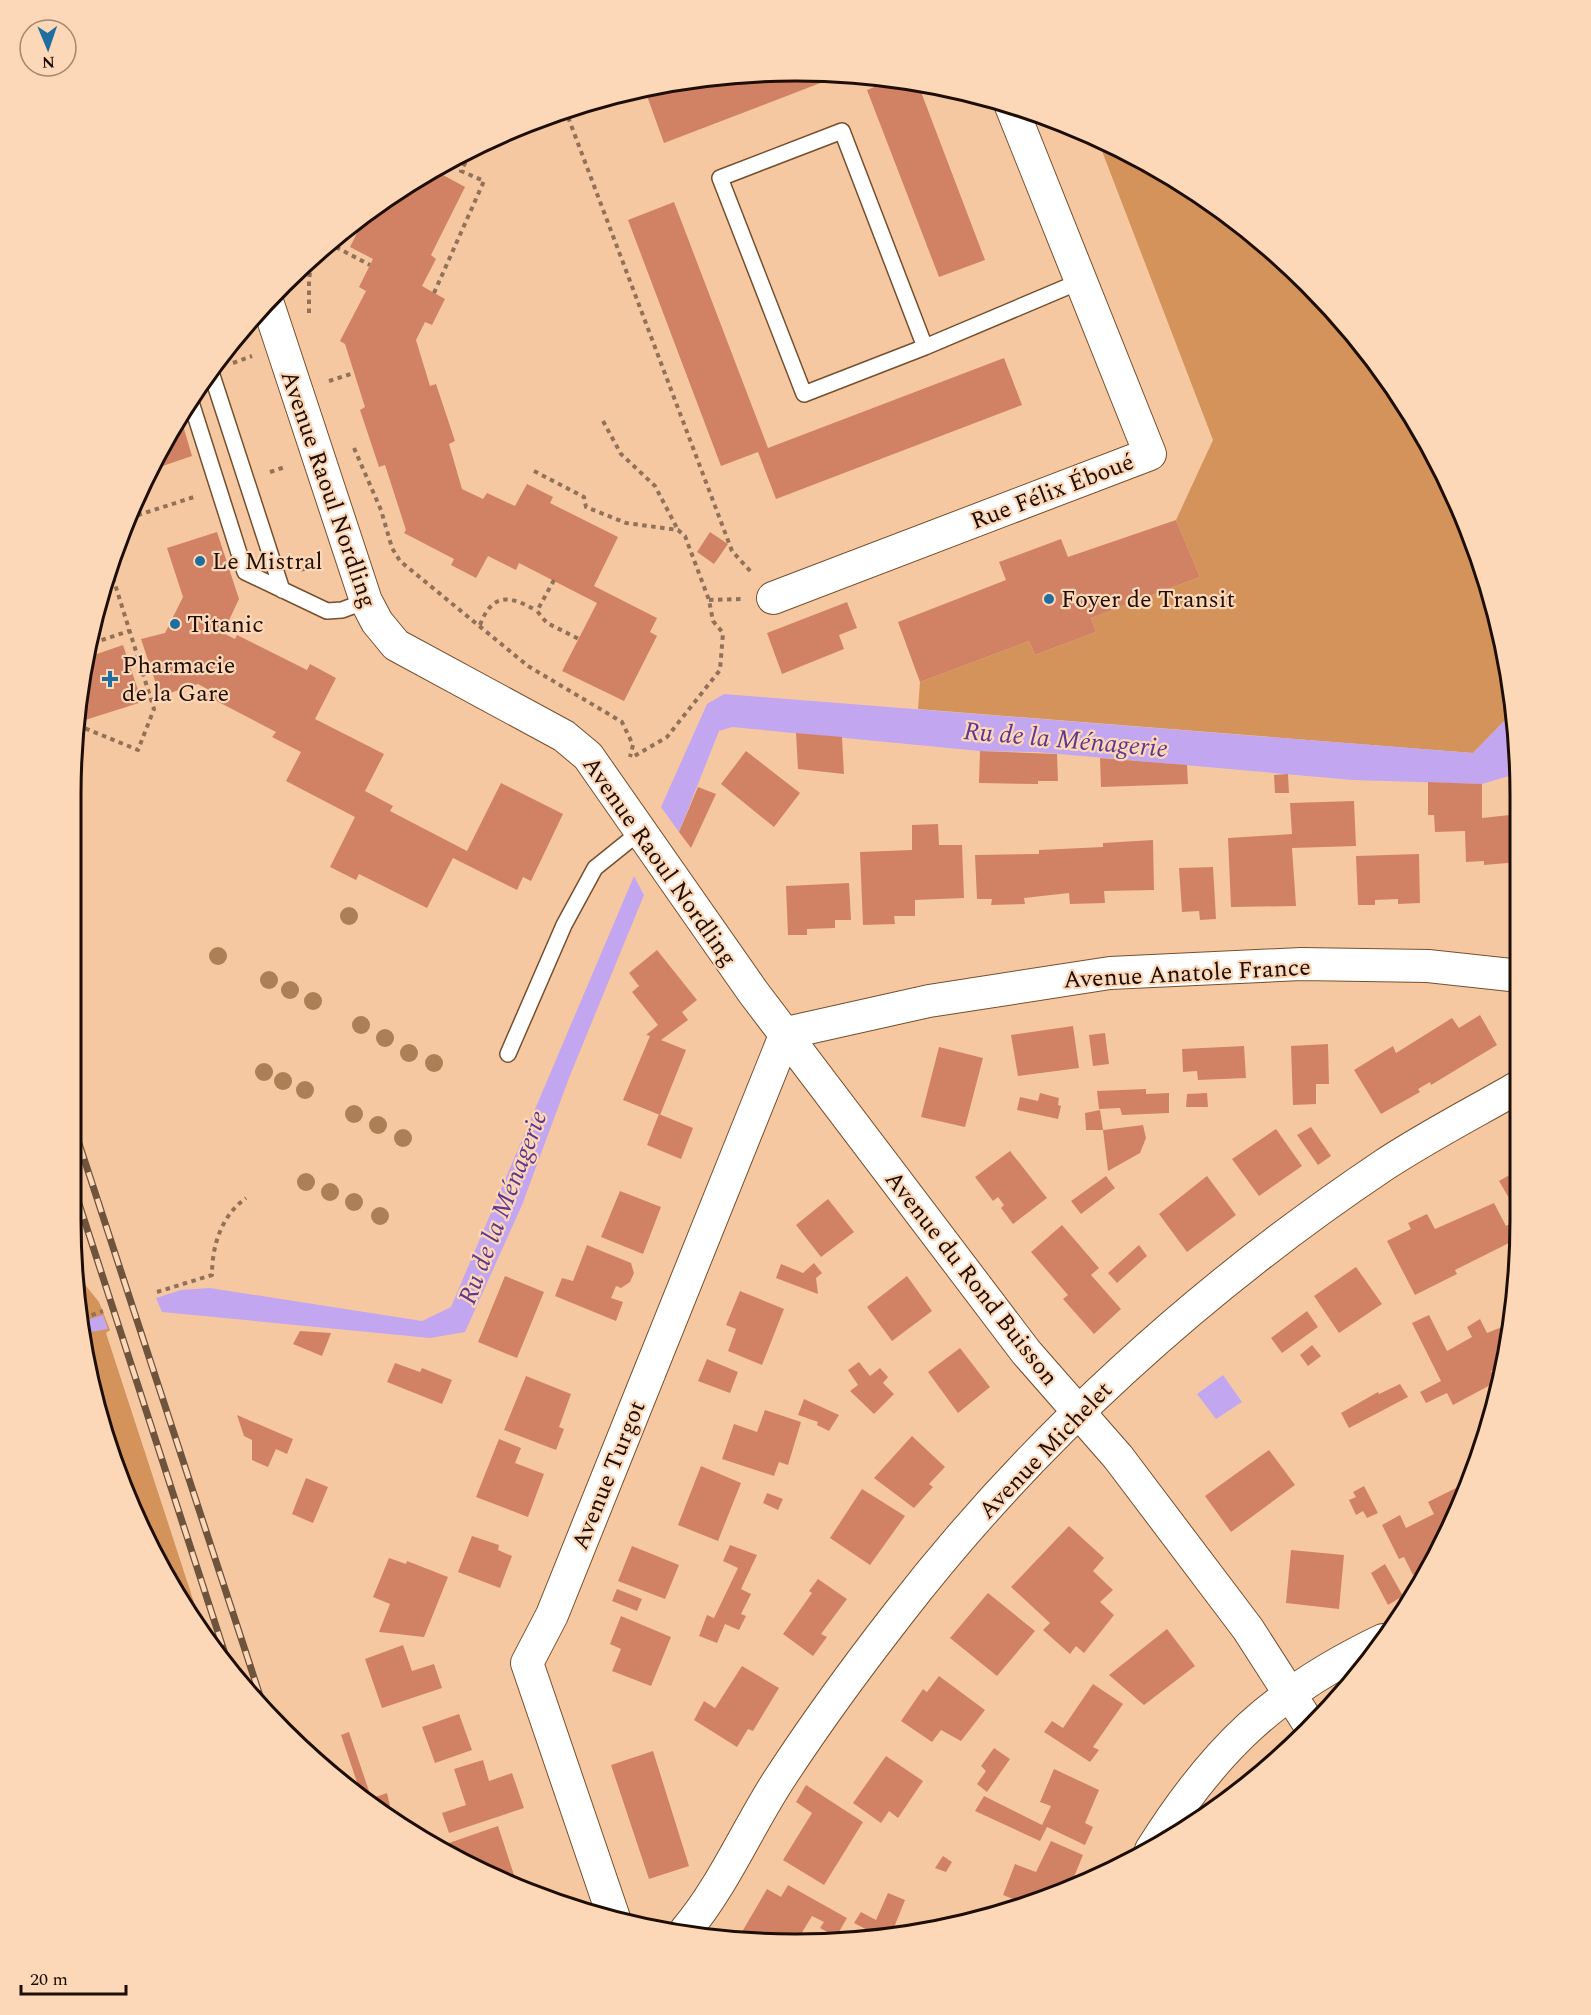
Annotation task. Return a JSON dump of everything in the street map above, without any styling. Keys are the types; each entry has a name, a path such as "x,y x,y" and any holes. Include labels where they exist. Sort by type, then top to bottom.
{"street":[{"name":"Rue Félix Éboué","path":"773,598 1150,454 1015,116"},
{"name":"Avenue Raoul Nordling","path":"271,311 366,601 376,622 396,645 573,742 588,756 753,992 786,1033"},
{"name":"Avenue Anatole France","path":"786,1033 928,1001 1110,973 1301,964 1428,966 1510,975"},
{"name":"Avenue du Rond Buisson","path":"786,1033 1026,1353 1118,1456 1248,1629 1306,1720"},
{"name":"Avenue Turgot","path":"611,1910 527,1663 552,1614 786,1033"},
{"name":"Avenue Michelet","path":"689,1926 778,1782 898,1613 972,1525 1078,1412 1190,1312 1290,1232 1387,1164 1510,1092"},
{"path":"1164,1831 1203,1775 1238,1736 1288,1693 1334,1663 1367,1648"}],"lane":[{"path":"925,347 842,131 720,178 804,394 925,347 1081,281"},
{"path":"214,382 280,584"},
{"path":"194,411 245,572 280,584 327,611 342,610 366,601"},
{"path":"508,1054 564,925 595,868 641,831"}],"path":[{"path":"568,118 732,551 773,598"},
{"path":"434,293 484,182 461,171 466,162"},
{"path":"337,248 370,265"},
{"path":"310,325 308,291 311,270"},
{"path":"226,365 252,356 256,367"},
{"path":"325,373 332,393"},
{"path":"328,382 354,373"},
{"path":"349,437 381,510 392,548 400,561 528,666 622,722 633,745 630,759 667,736 720,670 723,633 713,621 709,600 685,536 678,530 655,486 621,454 603,421"},
{"path":"288,466 291,477"},
{"path":"534,471 584,497 586,507 603,515 613,516 626,523 678,530"},
{"path":"280,584 319,564 316,553"},
{"path":"537,611 554,580"},
{"path":"85,728 138,750 154,709 114,582"},
{"path":"480,625 489,610 504,598 510,597 537,611 547,623 579,639"},
{"path":"709,600 773,598"},
{"path":"98,641 129,631"},
{"path":"157,1292 212,1275 212,1262 223,1222 246,1198"},
{"path":"88,1317 103,1311"}],"shaded area":[{"path":"1102,150 1192,201 1267,258 1333,324 1390,399 1436,479 1456,522 1486,611 1496,656 1506,720 1473,753 918,709 920,682 1029,641 1035,655 1096,632 1091,618 1200,577 1176,520 1213,440"},
{"path":"85,1284 99,1302 110,1330 106,1333 195,1607 155,1536 135,1493 119,1449 105,1404 95,1359"}],"water":[{"name":"Ru de la Ménagerie","path":"724,694 1473,753 1506,720 1509,776 1482,784 1353,780 1037,752 980,751 732,727 719,731 679,832 661,807 707,704"},
{"name":"Ru de la Ménagerie","path":"634,876 644,895 569,1078 522,1205 465,1332 430,1338 162,1312 156,1298 181,1290 210,1288 422,1321 451,1307"},
{"path":"103,1315 108,1329 90,1332 88,1320"},
{"path":"1223,1375 1242,1402 1216,1419 1197,1394"}],"building":[{"path":"823,82 664,143 647,97 702,87 749,83"},
{"path":"877,86 921,93 985,260 939,277 867,90"},
{"path":"444,174 465,187 431,255 436,259 422,286 445,299 432,325 425,322 416,340 430,386 436,384 455,441 449,444 462,489 483,499 487,493 515,506 527,484 553,497 550,503 618,537 594,586 657,618 650,632 657,636 624,701 562,671 597,603 519,563 516,570 488,556 476,578 451,565 454,559 404,533 406,530 385,465 379,467 360,410 365,407 345,344 340,341 366,291 359,287 373,259 350,247 358,232 399,201"},
{"path":"674,202 768,448 1004,358 1022,405 776,499 758,452 721,466 628,220"},
{"path":"184,427 192,456 162,466"},
{"name":"Foyer de Transit","path":"1176,520 1200,577 1091,618 1096,632 1035,655 1029,641 920,682 898,622 1006,580 999,562 1061,539 1068,557"},
{"path":"217,532 239,599 223,633 235,639 237,635 307,670 310,664 336,678 315,719 384,754 365,791 393,806 390,811 467,851 501,783 563,814 531,881 523,877 517,890 453,858 427,908 359,874 356,880 330,867 355,817 286,781 301,752 272,737 276,732 207,696 209,690 198,684 160,696 141,639 165,633 183,597 167,548"},
{"path":"710,532 728,544 714,564 697,552"},
{"path":"847,602 857,628 839,635 844,649 782,674 767,633"},
{"name":"Pharmacie de la Gare","path":"123,645 142,702 85,720 95,655"},
{"path":"796,733 842,737 844,774 798,769"},
{"path":"746,751 800,793 774,827 721,784"},
{"path":"980,751 1057,754 1058,781 1038,781 1038,784 979,783"},
{"path":"1100,758 1187,765 1188,784 1101,787"},
{"path":"1288,774 1289,793 1275,793 1274,775"},
{"path":"1428,782 1482,784 1482,818 1510,815 1510,863 1484,865 1484,861 1466,862 1465,831 1435,832 1434,815 1428,815"},
{"path":"698,787 716,794 691,848 679,832"},
{"path":"1354,801 1356,846 1292,848 1296,906 1231,907 1228,838 1292,834 1290,803"},
{"path":"938,824 939,845 962,845 964,898 915,900 915,916 894,916 895,924 863,925 860,852 912,850 912,825"},
{"path":"1153,840 1154,890 1104,891 1105,903 1070,904 1069,893 1024,898 1025,904 991,905 992,899 977,899 975,855 1039,854 1039,850 1103,847 1103,843"},
{"path":"1419,854 1420,903 1398,904 1398,899 1375,900 1375,905 1358,905 1356,856"},
{"path":"1213,867 1216,919 1200,920 1199,911 1182,912 1179,868"},
{"path":"849,883 851,920 835,920 835,928 807,929 807,935 788,935 786,886"},
{"path":"657,950 697,1000 682,1012 688,1020 661,1040 686,1050 660,1115 623,1100 650,1036 646,1035 658,1025 632,992 639,986 629,973"},
{"path":"1480,1015 1497,1045 1431,1085 1430,1082 1418,1089 1420,1092 1381,1114 1354,1070 1393,1046 1396,1053 1452,1018 1459,1028"},
{"path":"1073,1026 1079,1068 1018,1076 1011,1035"},
{"path":"1105,1033 1109,1064 1093,1066 1089,1035"},
{"path":"1328,1044 1329,1084 1316,1084 1316,1104 1293,1105 1291,1046"},
{"path":"1244,1046 1246,1078 1198,1080 1197,1071 1183,1072 1182,1049"},
{"path":"939,1047 983,1058 965,1127 921,1117"},
{"path":"1146,1089 1146,1094 1169,1093 1169,1113 1122,1115 1120,1108 1099,1109 1097,1091"},
{"path":"1040,1093 1059,1098 1058,1105 1061,1106 1058,1119 1017,1110 1020,1097 1038,1101"},
{"path":"1207,1093 1208,1107 1186,1107 1187,1094"},
{"path":"1100,1110 1103,1130 1086,1130 1085,1113"},
{"path":"659,1114 693,1128 681,1159 647,1145"},
{"path":"1143,1125 1146,1138 1140,1153 1108,1171 1103,1130"},
{"path":"1311,1127 1331,1156 1318,1165 1297,1135"},
{"path":"1276,1129 1302,1166 1259,1196 1232,1159"},
{"path":"1010,1151 1047,1198 1013,1224 1001,1208 1004,1205 998,1197 993,1201 975,1177"},
{"path":"1510,1175 1510,1200 1499,1181"},
{"path":"1106,1176 1115,1188 1081,1214 1071,1201"},
{"path":"1207,1176 1236,1215 1187,1252 1159,1214"},
{"path":"620,1191 661,1207 643,1254 601,1237"},
{"path":"828,1199 854,1232 821,1257 796,1225"},
{"path":"1494,1203 1506,1226 1510,1224 1509,1243 1455,1270 1457,1274 1415,1295 1387,1241 1411,1229 1408,1223 1427,1214 1435,1229"},
{"path":"1062,1225 1099,1268 1091,1275 1121,1309 1094,1334 1063,1299 1068,1295 1031,1252"},
{"path":"587,1245 631,1263 634,1273 630,1282 621,1288 616,1286 611,1298 623,1302 616,1321 555,1296 562,1278 573,1281"},
{"path":"1139,1245 1147,1256 1117,1283 1108,1273"},
{"path":"814,1263 822,1273 816,1278 818,1294 776,1278 781,1264 803,1273"},
{"path":"1356,1267 1382,1304 1339,1333 1314,1296"},
{"path":"505,1276 544,1292 517,1358 478,1342"},
{"path":"907,1276 932,1311 892,1341 867,1307"},
{"path":"740,1291 784,1309 762,1365 728,1351 736,1329 726,1325"},
{"path":"1307,1311 1318,1327 1282,1353 1271,1338"},
{"path":"1429,1315 1447,1351 1472,1337 1467,1327 1480,1319 1487,1333 1502,1327 1494,1370 1491,1371 1490,1385 1453,1405 1447,1393 1426,1403 1420,1392 1441,1381 1412,1323"},
{"path":"300,1331 331,1333 322,1356 293,1344"},
{"path":"1312,1345 1321,1356 1308,1366 1300,1355"},
{"path":"960,1348 990,1387 958,1413 928,1372"},
{"path":"707,1359 738,1372 730,1393 698,1381"},
{"path":"859,1362 870,1376 880,1368 888,1377 883,1383 894,1394 874,1414 850,1391 858,1385 848,1370"},
{"path":"395,1363 420,1372 422,1368 452,1380 442,1404 387,1382"},
{"path":"526,1376 571,1394 559,1427 564,1429 556,1450 504,1430"},
{"path":"1400,1384 1408,1397 1349,1428 1341,1413 1378,1392 1379,1394"},
{"path":"804,1399 839,1415 829,1431 817,1425 818,1422 798,1415"},
{"path":"765,1410 801,1422 788,1465 779,1462 774,1476 722,1459 734,1424 757,1432"},
{"path":"237,1415 293,1439 287,1454 276,1449 268,1467 252,1460 252,1440 244,1436"},
{"path":"912,1436 945,1467 929,1484 933,1487 914,1508 874,1478"},
{"path":"499,1439 521,1448 515,1463 544,1474 528,1517 476,1497"},
{"path":"1269,1450 1295,1485 1231,1532 1205,1496"},
{"path":"701,1466 741,1483 718,1541 678,1525"},
{"path":"306,1478 328,1487 313,1523 292,1514"},
{"path":"1364,1486 1378,1513 1367,1518 1363,1511 1356,1515 1349,1500 1356,1497 1353,1492"},
{"path":"1458,1487 1436,1536 1413,1575 1404,1557 1399,1559 1382,1525 1400,1515 1406,1528 1434,1514 1428,1502"},
{"path":"862,1489 905,1516 870,1565 830,1538"},
{"path":"767,1493 783,1499 778,1510 763,1503"},
{"path":"1069,1526 1104,1558 1093,1571 1113,1590 1100,1602 1114,1615 1084,1653 1076,1646 1070,1654 1043,1630 1050,1623 1011,1587"},
{"path":"472,1536 499,1545 498,1550 512,1556 500,1588 458,1572"},
{"path":"730,1545 757,1555 741,1589 751,1594 741,1614 746,1616 739,1630 725,1624 717,1643 699,1636 707,1615 714,1618 738,1568 723,1561"},
{"path":"632,1546 679,1565 665,1599 618,1581"},
{"path":"1291,1550 1344,1555 1339,1609 1286,1603"},
{"path":"389,1558 406,1564 407,1561 448,1577 424,1637 379,1632 390,1604 373,1597"},
{"path":"1385,1564 1402,1597 1388,1605 1371,1573"},
{"path":"818,1579 847,1599 821,1634 827,1637 813,1656 783,1634 812,1593 809,1591"},
{"path":"617,1589 642,1599 637,1611 612,1601"},
{"path":"988,1593 1035,1631 997,1676 950,1638"},
{"path":"621,1616 671,1637 651,1686 612,1671 621,1649 610,1644"},
{"path":"1167,1629 1195,1666 1144,1705 1109,1675"},
{"path":"403,1645 412,1671 434,1664 442,1688 382,1708 365,1659"},
{"path":"742,1666 779,1688 753,1731 748,1729 737,1747 694,1720 704,1701 715,1708"},
{"path":"939,1676 985,1710 961,1741 941,1730 932,1742 901,1721 923,1689 927,1692"},
{"path":"1093,1684 1123,1704 1093,1747 1099,1750 1090,1762 1044,1732 1052,1721 1063,1728"},
{"path":"459,1714 472,1750 435,1763 422,1727"},
{"path":"349,1732 369,1792 357,1783 341,1735"},
{"path":"994,1748 1010,1759 987,1792 977,1784 986,1771 981,1766"},
{"path":"653,1751 689,1866 649,1879 611,1765"},
{"path":"886,1756 923,1781 898,1818 889,1811 881,1823 853,1803"},
{"path":"483,1760 489,1781 512,1773 524,1808 449,1833 442,1813 466,1805 454,1769"},
{"path":"1054,1769 1099,1790 1085,1823 1093,1827 1085,1845 1047,1827 1040,1841 975,1811 984,1796 1042,1825 1051,1806 1040,1802"},
{"path":"806,1785 863,1822 824,1885 783,1860 812,1813 796,1802"},
{"path":"387,1793 390,1806 389,1806 376,1797"},
{"path":"498,1826 514,1875 479,1860 448,1843"},
{"path":"1051,1841 1083,1855 1074,1878 1014,1899 1003,1895 1015,1864 1036,1872"},
{"path":"943,1856 952,1862 946,1872 935,1868"},
{"path":"788,1885 847,1918 839,1932 828,1933 820,1928 824,1922 812,1916 801,1934 742,1931 767,1889 781,1897"},
{"path":"888,1893 905,1900 894,1927 867,1930 854,1923 861,1912 876,1920"}],"railway":[{"path":"81,1150 259,1692"},
{"path":"81,1210 222,1644"}],"place":[{"name":"Le Mistral","path":"200,561"},
{"name":"Foyer de Transit","path":"1049,599"},
{"name":"Titanic","path":"175,624"},
{"name":"Pharmacie de la Gare","path":"110,679"}]}
